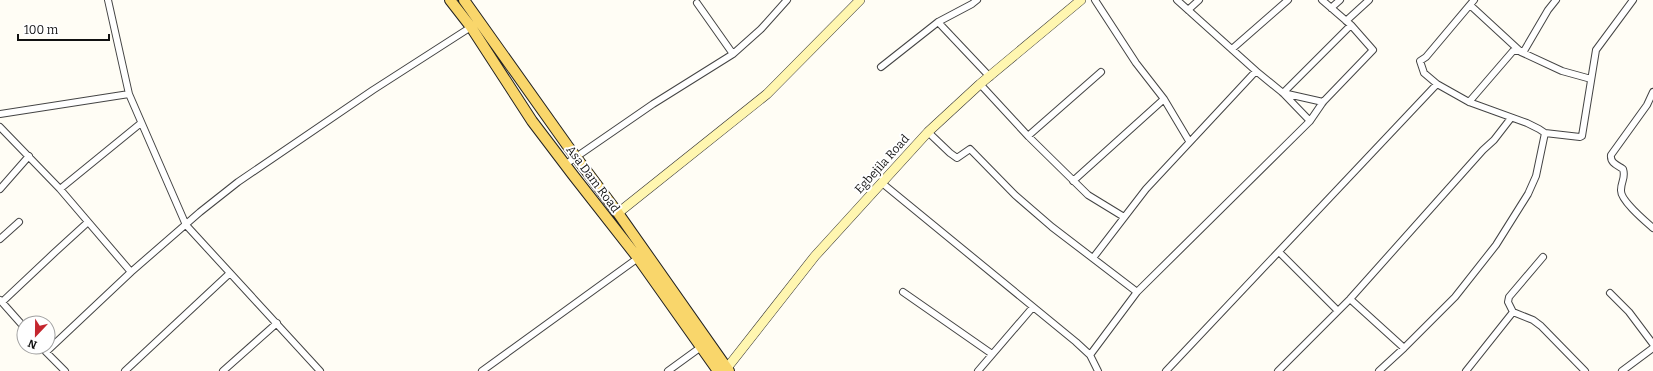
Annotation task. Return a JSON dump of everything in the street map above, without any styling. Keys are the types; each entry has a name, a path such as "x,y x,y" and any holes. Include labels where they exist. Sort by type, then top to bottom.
{"main road":[{"name":"Asa Dam Road","path":"450,0 471,27 532,121 638,258 701,347 724,370"},
{"name":"Asa Dam Road","path":"464,0 618,213 724,370"}],"street":[{"path":"108,0 129,94 186,225 320,371"},
{"path":"566,164 653,104 733,54 761,29 787,0"},
{"path":"618,213 767,94 860,0"},
{"path":"881,67 938,22 977,0"},
{"name":"Egbejila Road","path":"724,370 815,256 928,132 980,84 1081,0"},
{"path":"1095,0 1136,63 1164,99 1189,141"},
{"path":"1177,0 1232,50 1283,93 1310,121"},
{"path":"1188,10 1199,0"},
{"path":"1232,50 1288,0"},
{"path":"1090,355 1137,292 1310,121 1323,102 1373,50 1348,23 1322,0"},
{"path":"1331,8 1340,0"},
{"path":"1283,93 1369,0"},
{"path":"1521,52 1524,51 1548,10 1556,0"},
{"path":"1521,52 1472,2 1426,58 1420,61 1424,73 1437,84 1469,102 1539,129 1544,133 1580,138 1582,136 1590,79 1596,50 1633,0"},
{"path":"697,4 733,54"},
{"path":"938,22 990,77"},
{"path":"56,339 200,212 238,182 373,90 471,27"},
{"path":"1469,102 1513,51 1521,52 1562,71 1590,79"},
{"path":"1093,258 1146,188 1256,71"},
{"path":"1028,136 1101,72"},
{"path":"980,84 1028,136 1088,195 1124,217"},
{"path":"1166,371 1437,84"},
{"path":"1653,92 1647,105 1611,155 1610,159 1612,162 1623,168 1626,175 1621,191 1624,199 1653,228"},
{"path":"1283,93 1323,102"},
{"path":"0,114 129,94"},
{"path":"1073,181 1164,99"},
{"path":"1647,105 1653,110"},
{"path":"1278,371 1350,299 1483,150 1494,140 1511,118"},
{"path":"60,189 141,123"},
{"path":"0,127 60,189 131,272"},
{"path":"928,132 957,158 970,149 1015,195 1052,227 1137,292"},
{"path":"1379,371 1455,297 1496,245 1528,194 1536,176 1544,133"},
{"path":"0,189 29,156"},
{"path":"882,183 1076,342 1090,355 1098,371"},
{"path":"0,239 19,222"},
{"path":"16,318 1,301 88,222"},
{"path":"1279,252 1338,311"},
{"path":"1543,257 1509,297 1508,302 1513,312 1533,320 1541,326 1585,371"},
{"path":"482,371 638,258"},
{"path":"125,371 230,273"},
{"path":"903,292 992,354"},
{"path":"1610,293 1629,312 1653,344"},
{"path":"1350,299 1404,348"},
{"path":"978,371 1033,307"},
{"path":"1466,371 1513,312"},
{"path":"224,370 277,323"},
{"path":"668,371 701,347"},
{"path":"1622,371 1653,348"},
{"path":"49,355 65,371"}]}
